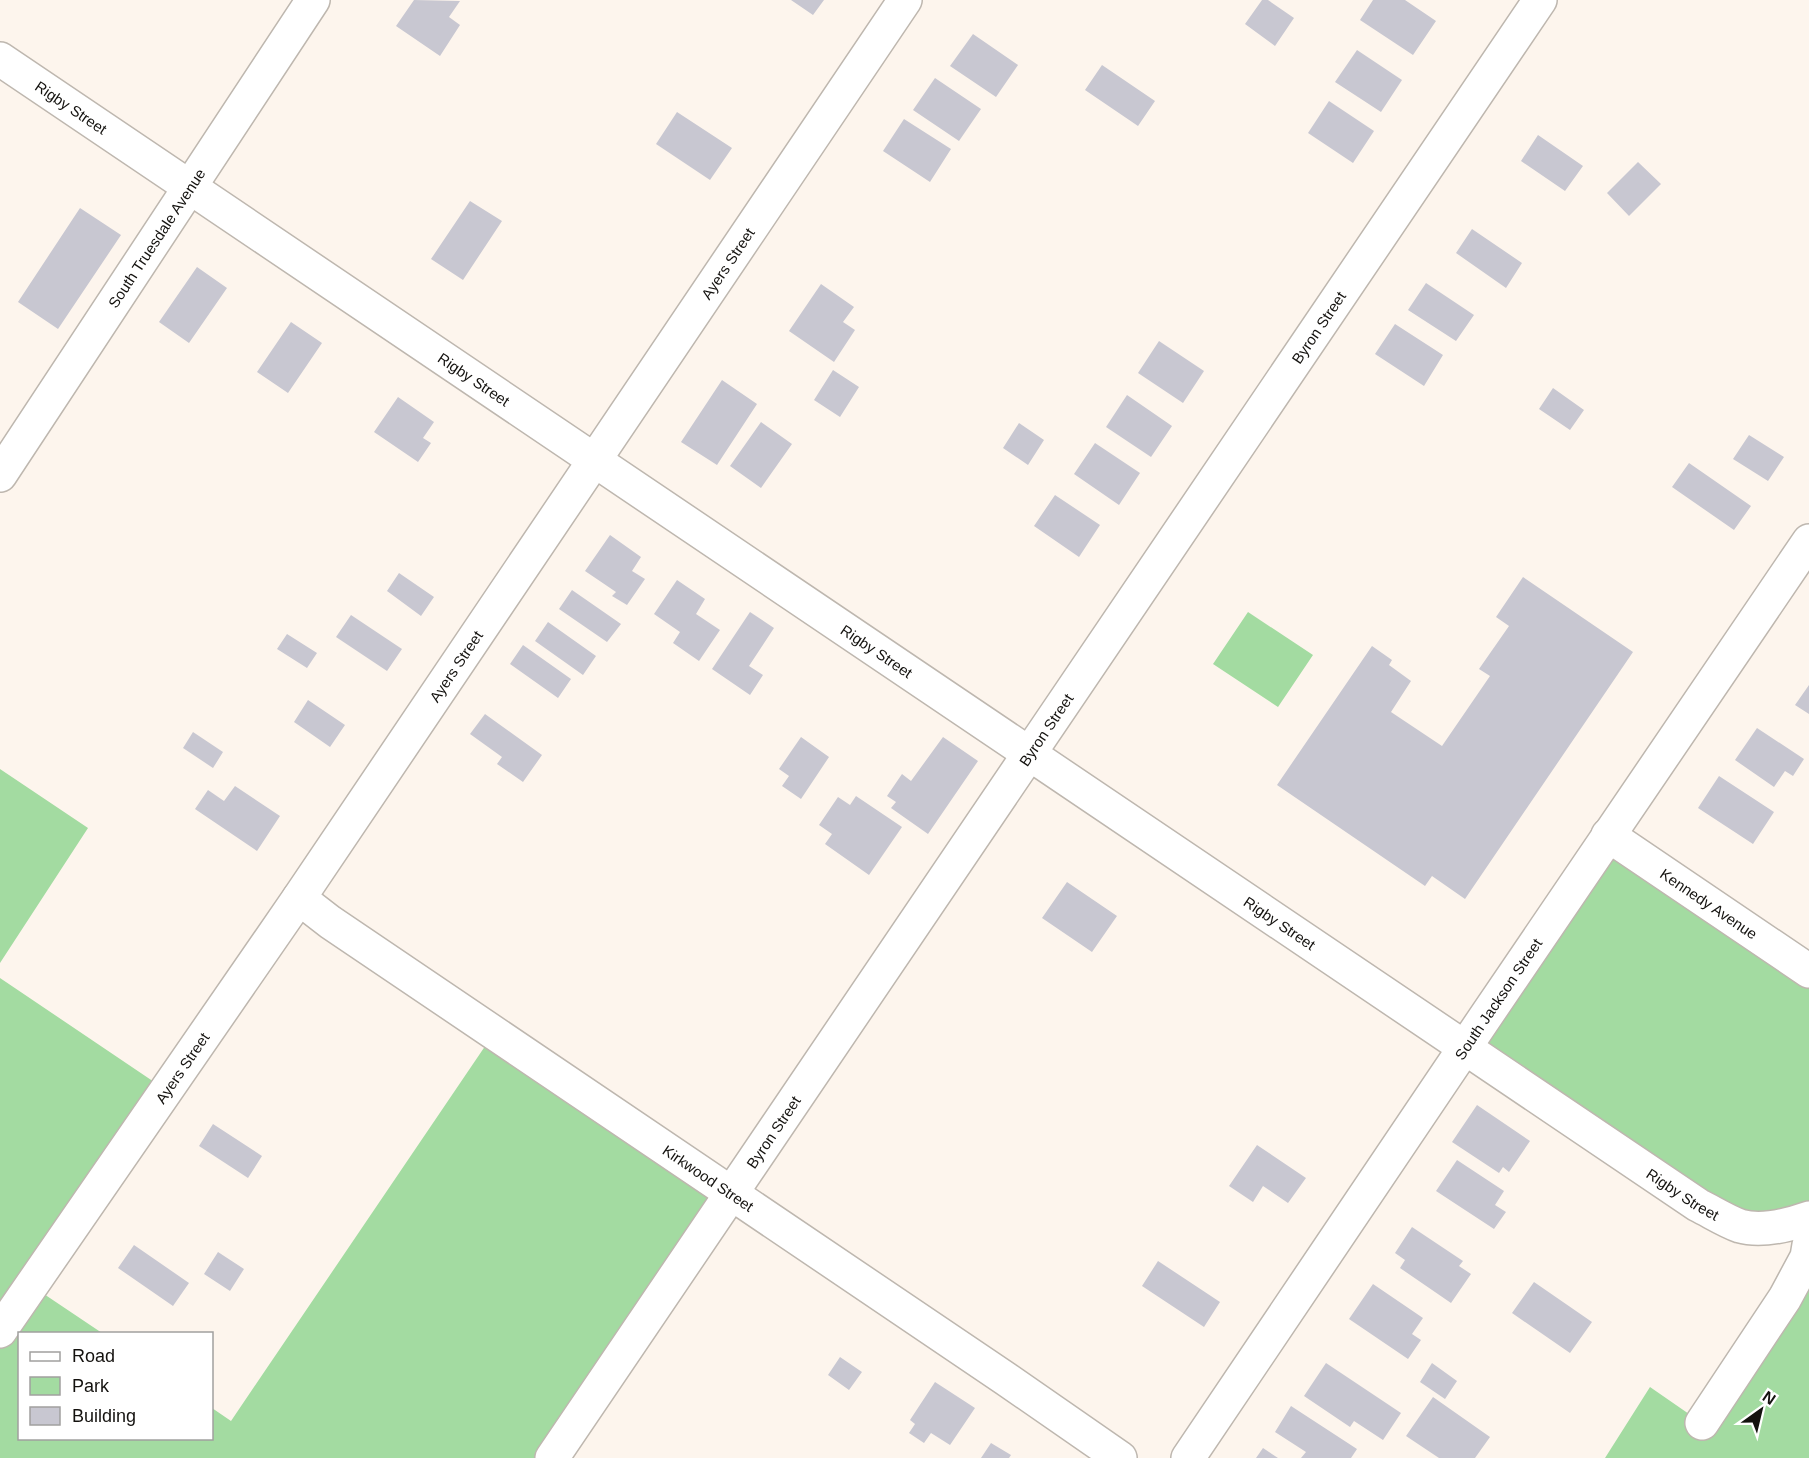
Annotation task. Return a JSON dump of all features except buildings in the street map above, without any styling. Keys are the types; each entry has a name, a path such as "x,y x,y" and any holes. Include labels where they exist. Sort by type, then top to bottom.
{"street":[{"name":"South Truesdale Avenue","path":"0,476 313,0"},
{"name":"Ayers Street","path":"0,1331 299,898 905,0"},
{"name":"Byron Street","path":"552,1458 1540,0"},
{"name":"Rigby Street","path":"0,59 1698,1205 1740,1226 1759,1229 1809,1218"},
{"name":"South Jackson Street","path":"1188,1458 1809,541"},
{"name":"Kennedy Avenue","path":"1608,836 1809,971"},
{"name":"Kirkwood Street","path":"299,898 330,922 1120,1458"},
{"path":"1702,1423 1785,1298 1807,1257 1809,1245"}],"green space":[{"path":"1248,612 1313,655 1278,707 1213,664"},
{"path":"0,769 88,828 0,963"},
{"path":"1608,835 1809,971 1809,1218 1759,1229 1464,1048"},
{"path":"0,978 166,1090 32,1286 101,1332 18,1332 18,1440 213,1440 213,1409 231,1421 494,1033 731,1194 552,1458 0,1458"},
{"path":"1809,1245 1809,1458 1605,1458 1650,1387 1702,1423"}]}
